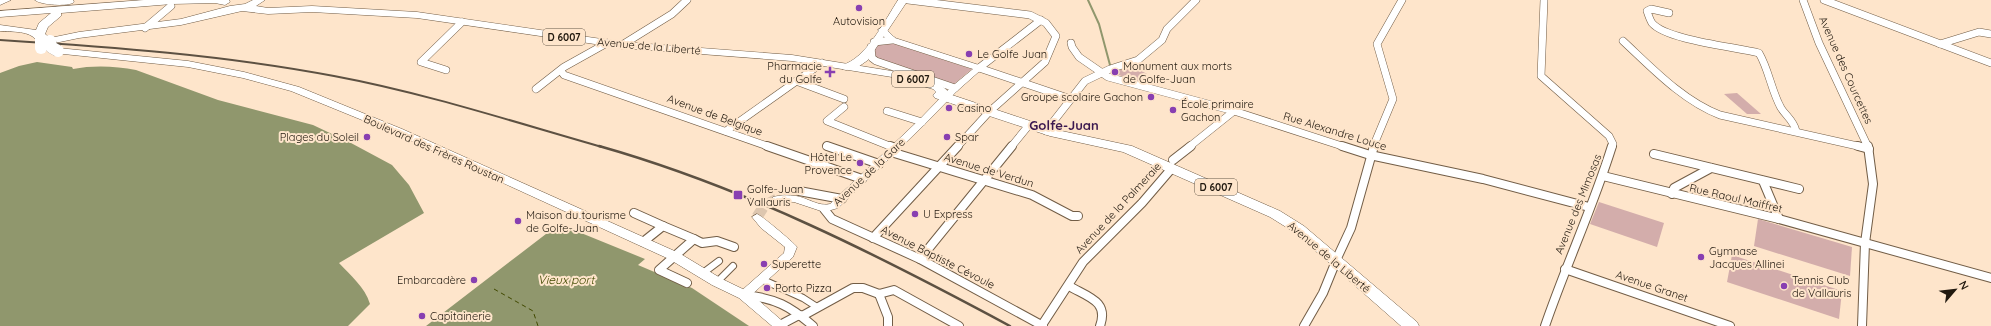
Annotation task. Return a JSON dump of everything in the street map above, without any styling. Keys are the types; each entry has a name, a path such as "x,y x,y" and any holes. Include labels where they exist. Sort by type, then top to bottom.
{"main road":[{"path":"0,2 6,0"},
{"path":"40,0 62,2 107,0"},
{"path":"0,10 134,0"},
{"path":"0,14 177,0 215,0 243,8 258,2"},
{"path":"846,67 854,65 864,58 903,0"},
{"name":"D 6007","path":"258,2 263,8 281,10"},
{"path":"0,28 29,31 45,38 68,37 145,28 193,20 228,4"},
{"name":"D 6007","path":"243,8 257,10 281,10"},
{"name":"Avenue de la Liberté","path":"281,10 312,9 395,14 622,45 792,58 870,71 1046,131 1087,142 1127,149 1173,164 1276,214 1299,229 1411,326"},
{"path":"45,38 41,48 45,50 58,51"},
{"name":"Boulevard des Frères Roustan","path":"58,51 188,64 244,75 295,90 398,131 674,256 717,282 744,295 781,325"},
{"path":"864,58 870,71"}],"street":[{"path":"622,45 672,14 688,0"},
{"path":"873,238 989,112 1045,62 1056,36 1055,32 1041,20 1030,16 908,0"},
{"path":"1046,131 1085,82 1100,73 1138,60 1162,40 1167,30 1196,0"},
{"path":"1304,326 1323,293 1351,228 1370,155 1393,99 1377,44 1402,0"},
{"name":"Avenue des Mimosas","path":"1544,0 1541,76 1609,136 1613,144 1603,176 1589,207 1589,213 1565,269 1545,326"},
{"name":"Avenue des Courcettes","path":"1803,0 1819,43 1869,149 1873,184 1864,243 1862,326"},
{"path":"1824,0 1991,63"},
{"path":"145,28 171,6"},
{"path":"1669,13 1651,9 1647,11 1652,23 1666,31 1705,44 1743,49 1759,53 1768,68 1773,88 1781,107 1795,125 1796,131"},
{"path":"979,68 1041,20"},
{"path":"446,70 421,62 462,22"},
{"path":"882,30 892,40 1071,99"},
{"path":"1940,44 1979,32 1991,34"},
{"path":"892,40 872,45 872,58 876,61 956,88"},
{"path":"1623,41 1655,70 1702,108 1741,120 1845,142 1869,149"},
{"path":"536,89 561,71 564,67 606,43"},
{"name":"Rue Alexandre Louce","path":"1071,43 1072,49 1092,68 1108,77 1234,111 1370,155 1483,179 1589,207"},
{"path":"726,131 822,63"},
{"name":"Avenue de la Gare","path":"777,199 795,199 824,209 840,201 946,97 979,68"},
{"name":"Avenue de Belgique","path":"561,71 564,75 862,179"},
{"name":"Avenue de Verdun","path":"796,81 844,103 827,121 893,150 1032,195 1072,216 1078,216"},
{"path":"886,111 922,122"},
{"name":"Avenue de la Palmeraie","path":"1043,326 1083,262 1142,203 1173,164 1234,111"},
{"path":"920,259 1029,125"},
{"path":"827,146 879,164"},
{"path":"1654,154 1799,189"},
{"path":"1672,194 1674,188 1711,168"},
{"name":"Rue Raoul Maiffret","path":"1603,176 1779,219 1991,278"},
{"path":"1763,181 1779,219"},
{"name":"Avenue Baptiste Cévoule","path":"824,209 832,219 920,259 1043,326"},
{"path":"634,213 702,243 717,241 734,247"},
{"path":"744,295 789,254 791,247 786,241 767,228 757,217"},
{"path":"643,242 663,226"},
{"path":"687,283 659,270 694,239"},
{"path":"703,273 719,261"},
{"path":"717,282 733,266"},
{"name":"Avenue Granet","path":"1565,269 1730,326"},
{"path":"761,279 803,298 817,307"},
{"path":"1069,286 1100,304 1104,315 1100,326"},
{"path":"781,325 854,288 863,288 879,294 894,290 960,326"},
{"path":"879,294 888,318 888,326"},
{"path":"744,295 760,296 783,302 813,326"}],"shaded area":[{"path":"886,41 972,69 953,85 877,59 873,52 878,43"},
{"path":"1134,67 1147,74 1138,82 1116,74 1115,71"},
{"path":"1737,93 1761,114 1747,114 1724,94"},
{"path":"1599,202 1664,223 1657,247 1590,224"},
{"path":"1758,219 1852,247 1850,276 1754,246"},
{"name":"Tennis Club de Vallauris","path":"1732,255 1842,291 1839,319 1727,282"}],"water":[{"path":"37,62 72,67 73,69 104,66 136,70 218,100 313,125 392,165 409,185 424,213 339,263 365,292 370,304 348,326 0,326 0,73 19,66"},
{"name":"Vieux port","path":"559,224 645,259 638,265 692,288 749,326 426,326"}],"waterway":[{"path":"1088,0 1099,24 1110,65"}],"ferry route":[{"path":"494,289 533,311 538,326"}],"tunnel":[{"path":"757,217 764,206 777,199"}],"railway":[{"path":"0,40 210,57 251,62 334,76 436,99 602,147"},
{"path":"599,146 706,181 758,202 860,249 1010,326"}],"place":[{"name":"Autovision","path":"859,8"},
{"name":"Le Golfe Juan","path":"969,54"},
{"name":"Pharmacie du Golfe","path":"830,72"},
{"name":"Monument aux morts de Golfe-Juan","path":"1115,72"},
{"name":"Groupe scolaire Gachon","path":"1151,97"},
{"name":"Casino","path":"949,108"},
{"name":"École primaire Gachon","path":"1173,110"},
{"name":"Plages du Soleil","path":"367,137"},
{"name":"Spar","path":"947,137"},
{"name":"Hôtel Le Provence","path":"860,163"},
{"name":"Golfe-Juan Vallauris","path":"738,195"},
{"name":"U Express","path":"915,214"},
{"name":"Maison du tourisme de Golfe-Juan","path":"518,221"},
{"name":"Gymnase Jacques Allinei","path":"1701,257"},
{"name":"Superette","path":"764,264"},
{"name":"Embarcadère","path":"474,280"},
{"name":"Tennis Club de Vallauris","path":"1784,286"},
{"name":"Porto Pizza","path":"767,288"},
{"name":"Capitainerie","path":"422,316"}],"district":[{"name":"Golfe-Juan","path":"1064,125"}]}
